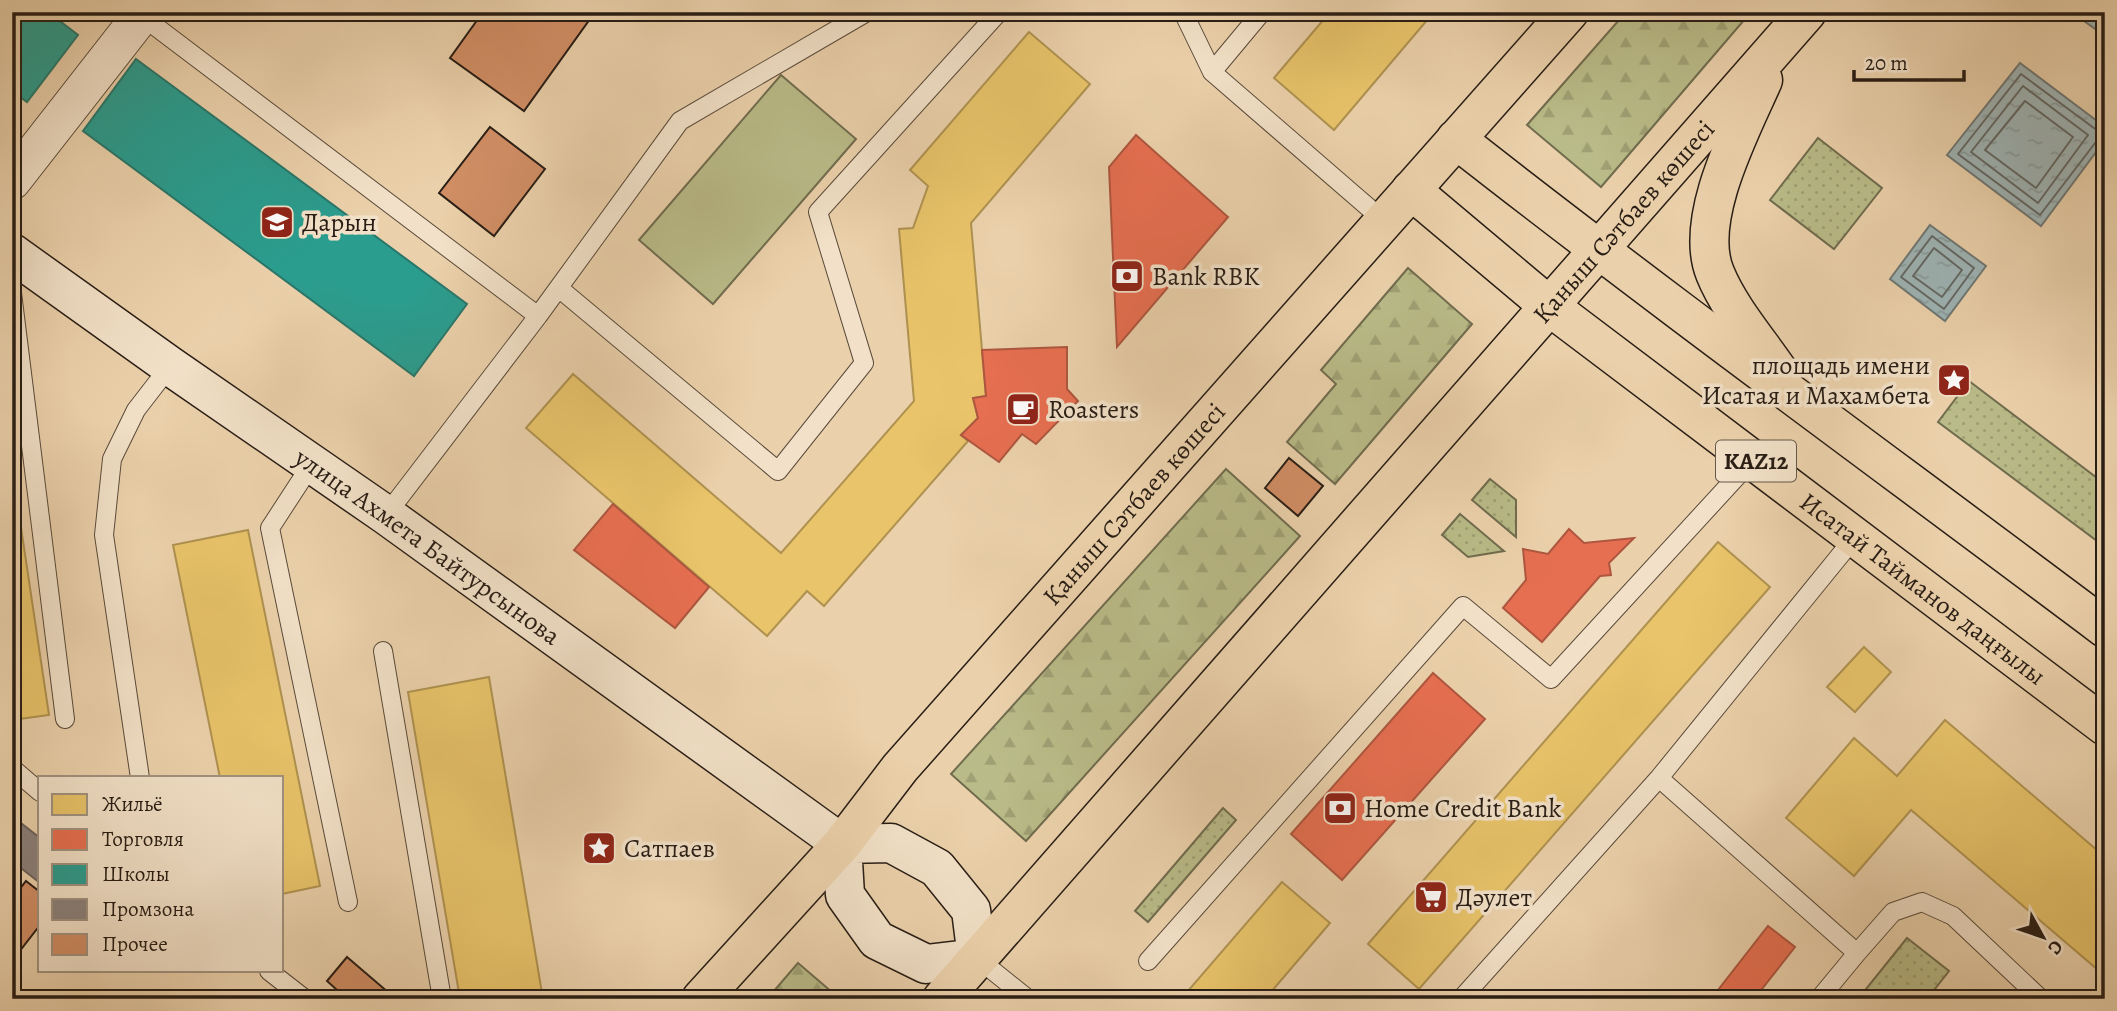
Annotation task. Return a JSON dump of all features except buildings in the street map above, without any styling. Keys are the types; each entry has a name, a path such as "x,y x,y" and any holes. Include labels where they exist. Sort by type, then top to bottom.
{"main road":[{"name":"Қаныш Сәтбаев көшесі","path":"701,999 842,844 900,768 1569,12"},
{"name":"Қаныш Сәтбаев көшесі","path":"942,999 1807,12"},
{"path":"1778,45 1718,188 1708,244 1714,273 1794,394"},
{"name":"KAZ12","path":"1456,138 1598,251 1794,394 2105,628"},
{"name":"Исатай Тайманов даңғылы","path":"1411,190 1549,306 2105,726"}],"street":[{"path":"12,181 140,14"},
{"name":"улица Ахмета Байтурсынова","path":"12,253 386,515 842,844"},
{"path":"891,843 937,868 971,910 977,958 926,964 877,940 845,895 842,844 891,843"}],"lane":[{"path":"386,515 560,289 680,121 867,12"},
{"path":"560,289 778,471 864,363 818,212 999,12"},
{"path":"1183,12 1212,72 1383,220"},
{"path":"1212,72 1262,12"},
{"path":"140,14 538,316"},
{"path":"12,293 65,719"},
{"path":"140,776 104,535 112,459 136,410 170,366"},
{"path":"1148,961 1463,607 1551,679 1753,459"},
{"path":"311,465 270,528 348,902"},
{"path":"1461,999 1659,778 1855,537"},
{"path":"383,651 442,999"},
{"path":"12,768 38,790"},
{"path":"1659,778 1857,953"},
{"path":"1819,999 1893,912 1922,902 1954,916 2041,999"},
{"path":"977,958 1028,999"},
{"path":"270,972 304,999"}],"green space":[{"path":"1626,12 1751,12 1601,187 1527,125"},
{"path":"781,75 856,139 713,304 639,240"},
{"path":"1818,138 1882,188 1834,249 1770,200"},
{"path":"1408,268 1472,324 1335,484 1287,442 1336,384 1321,370"},
{"path":"1969,381 2105,484 2105,547 1938,422"},
{"path":"1226,469 1300,536 1026,841 951,774"},
{"path":"1490,479 1516,500 1516,537 1472,500"},
{"path":"1460,514 1504,551 1468,557 1442,535"},
{"path":"1223,808 1236,820 1148,922 1135,911"},
{"path":"1907,938 1949,971 1927,999 1858,999"},
{"path":"798,963 840,999 767,999"}],"water":[{"path":"2090,12 2105,12 2105,36 2084,21"},
{"path":"2020,63 2105,127 2105,140 2041,226 1947,155"},
{"path":"1930,225 1986,266 1945,321 1890,279"}],"place":[{"name":"Дарын","path":"277,222"},
{"name":"Bank RBK","path":"1127,276"},
{"name":"площадь имени Исатая и Махамбета","path":"1954,380"},
{"name":"Roasters","path":"1023,409"},
{"name":"Home Credit Bank","path":"1340,808"},
{"name":"Сатпаев","path":"599,848"},
{"name":"Дәулет","path":"1431,897"}]}
